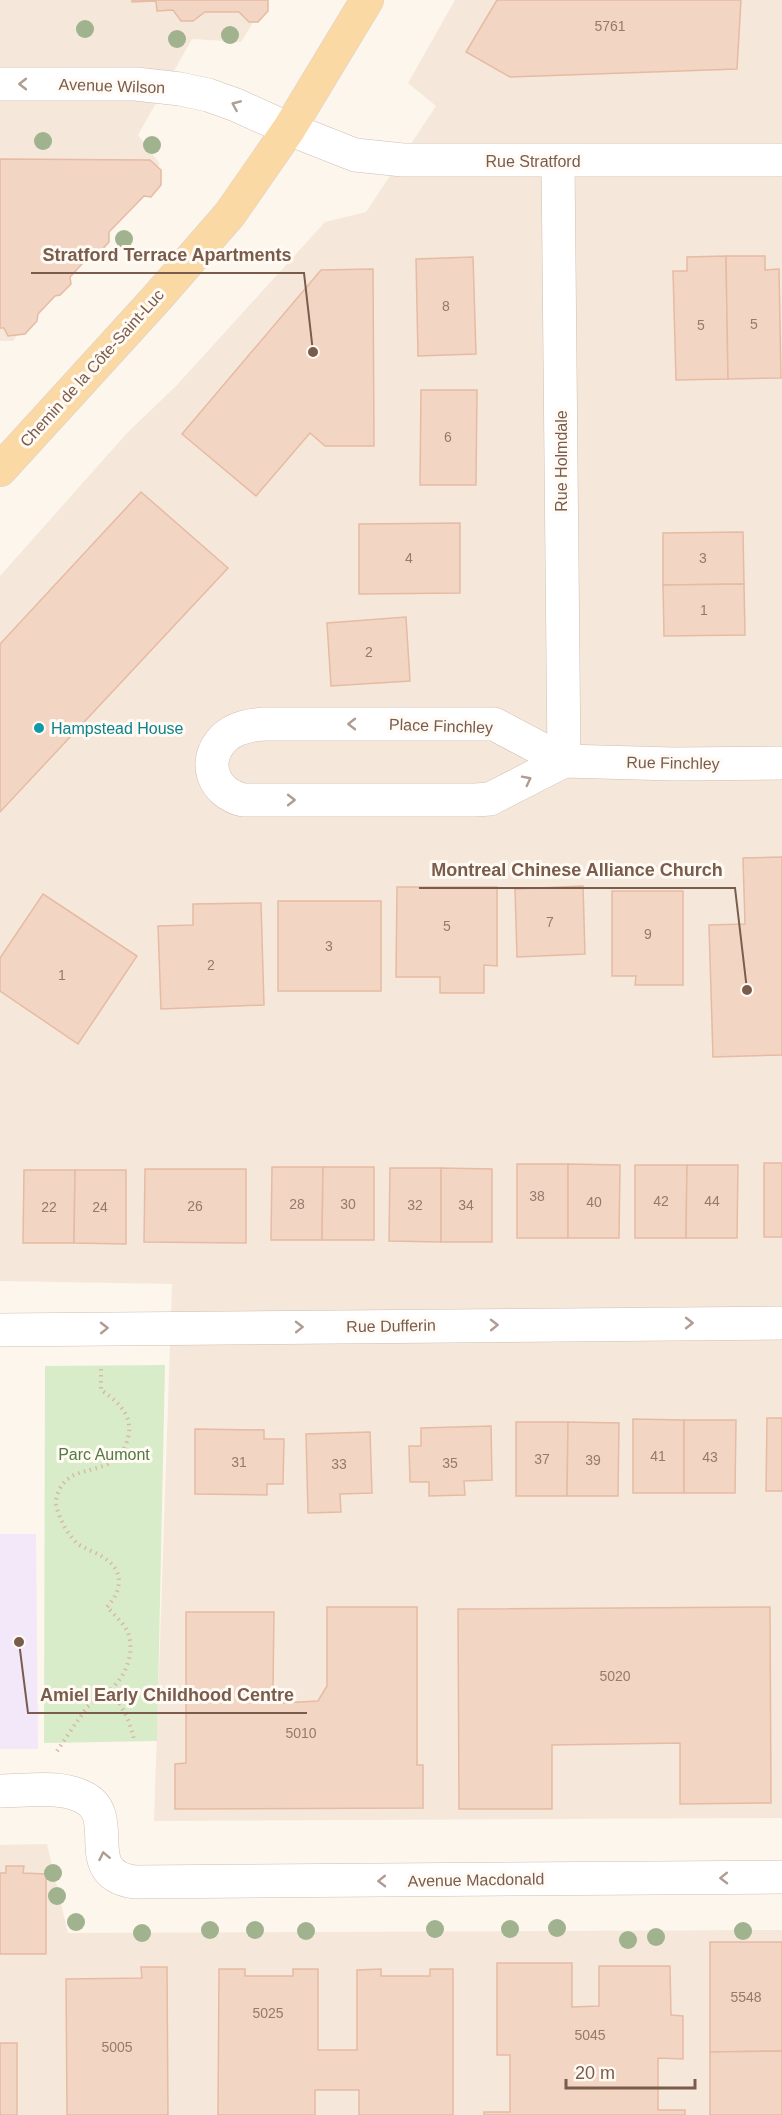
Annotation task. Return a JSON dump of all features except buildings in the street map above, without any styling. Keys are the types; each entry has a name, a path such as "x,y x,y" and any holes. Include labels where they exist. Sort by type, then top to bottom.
{"main road":[{"name":"Chemin de la Côte-Saint-Luc","path":"0,470 212,235 289,129 367,0"}],"street":[{"name":"Avenue Wilson","path":"0,84 136,84 180,89 228,102 289,129"},
{"name":"Rue Stratford","path":"289,129 355,155 403,160 782,159"},
{"name":"Rue Holmdale","path":"558,161 564,762"},
{"name":"Place Finchley","path":"264,724 494,724 564,762 490,799 475,800 243,800 233,798 224,792 214,777 212,767 213,756 225,737 250,725 264,724"},
{"name":"Rue Finchley","path":"564,762 782,763"},
{"name":"Rue Dufferin","path":"0,1329 782,1323"},
{"name":"Avenue Macdonald","path":"0,1791 56,1790 86,1798 94,1807 101,1822 105,1863 110,1872 116,1878 135,1882 782,1877"}],"path":[{"path":"56,1753 87,1707 111,1689 124,1673 130,1653 129,1635 107,1607 117,1593 118,1578 112,1564 79,1545 72,1538 64,1526 56,1505 60,1491 71,1476 84,1469 101,1467 114,1462 123,1450 130,1430 120,1404 101,1390 101,1365"},
{"path":"109,1456 114,1462"},
{"path":"111,1689 125,1713 134,1741"}],"shaded area":[{"path":"0,0 267,0 241,42 192,39 138,135 160,164 13,341 0,341"},
{"path":"455,0 782,0 782,1818 154,1821 172,1284 0,1281 0,576 127,433 176,386 325,222 366,212 436,106 408,83"},
{"path":"0,1534 36,1534 38,1749 0,1749"},
{"path":"47,1844 68,1933 782,1930 782,2115 0,2115 0,1845"}],"green space":[{"name":"Parc Aumont","path":"165,1365 157,1741 44,1743 45,1366"}],"place":[{"name":"Stratford Terrace Apartments","path":"313,352"},
{"name":"Hampstead House","path":"39,728"},
{"name":"Montreal Chinese Alliance Church","path":"747,990"},
{"name":"Amiel Early Childhood Centre","path":"19,1642"}]}
